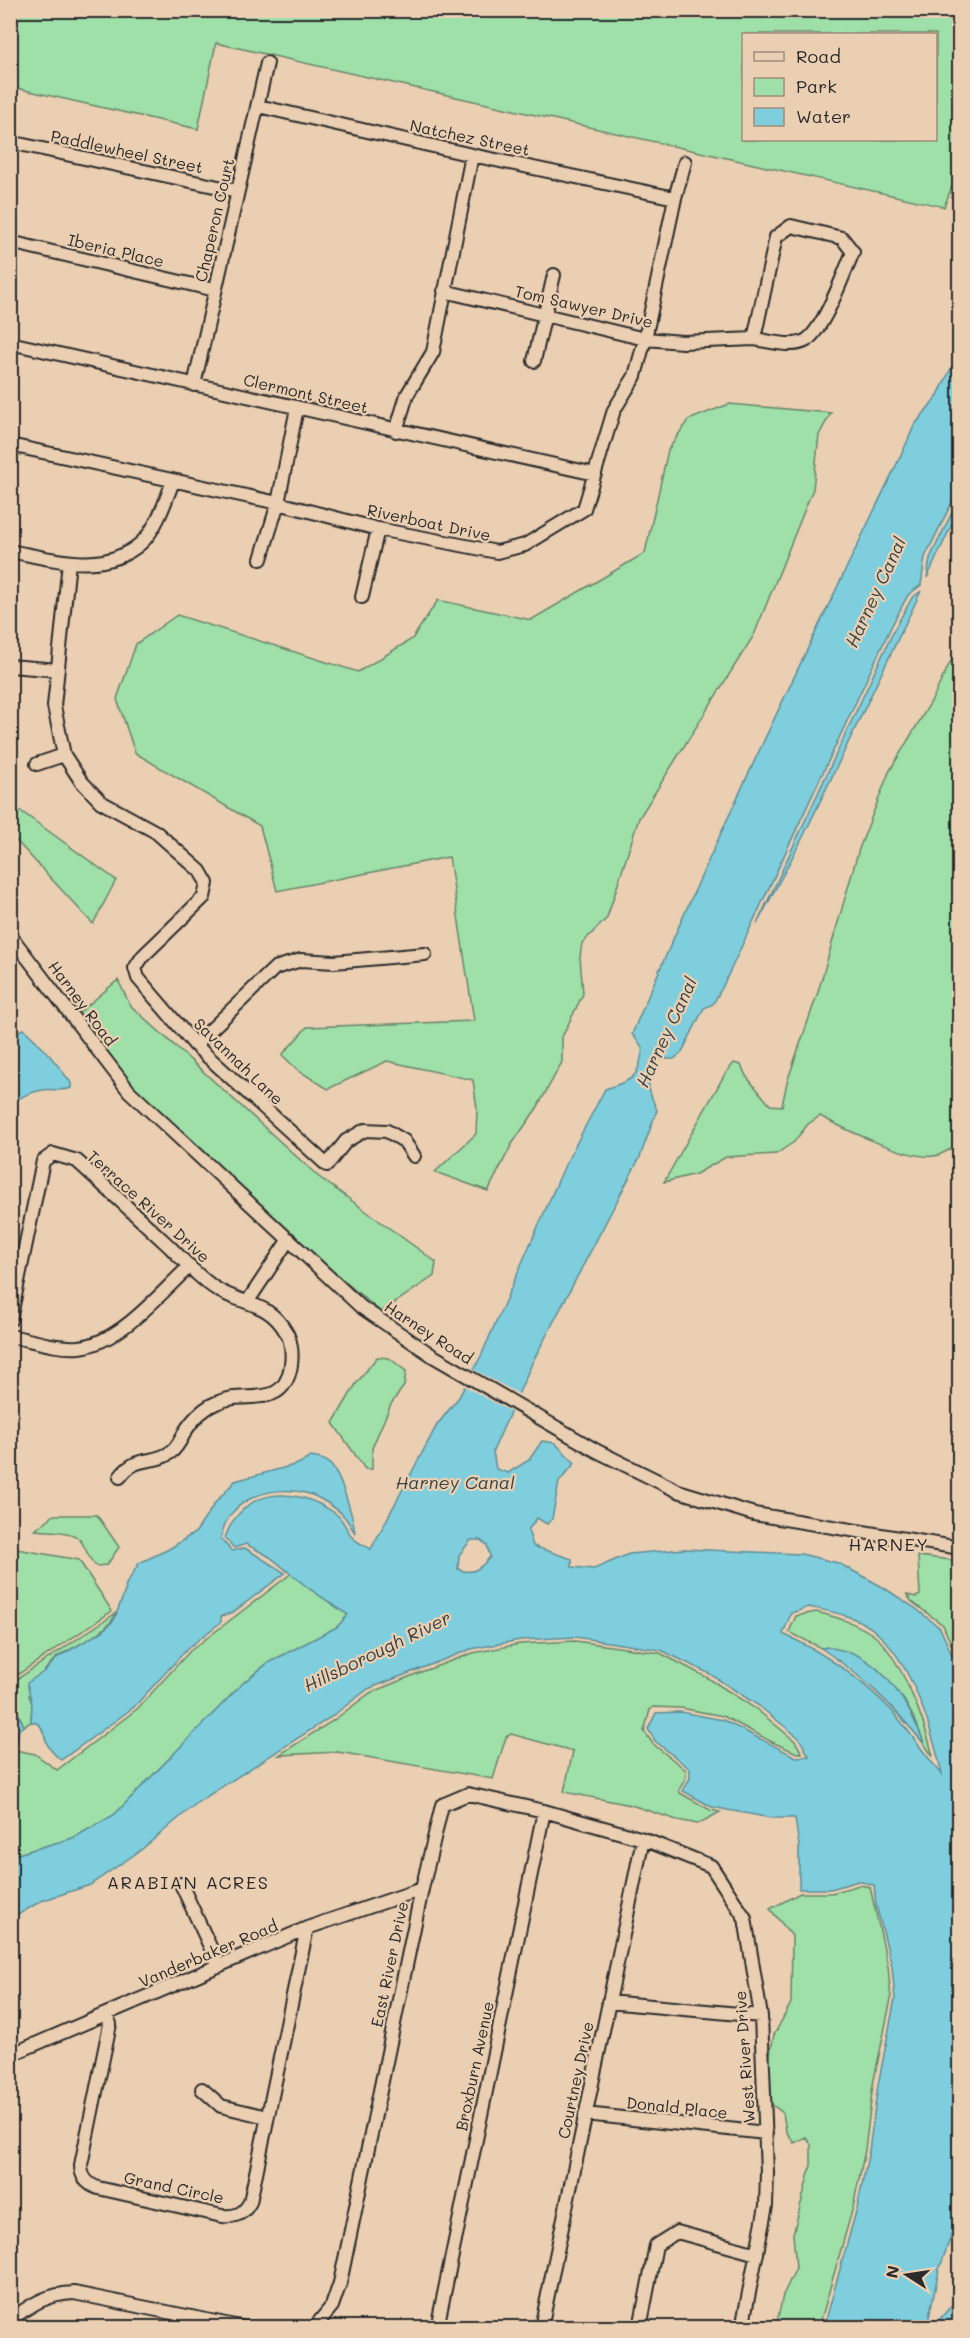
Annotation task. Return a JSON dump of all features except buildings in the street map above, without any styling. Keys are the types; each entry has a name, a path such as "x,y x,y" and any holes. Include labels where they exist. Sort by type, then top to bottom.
{"street":[{"name":"Chaperon Court","path":"194,385 267,63"},
{"name":"Natchez Street","path":"258,106 675,198"},
{"name":"Paddlewheel Street","path":"10,142 237,192"},
{"path":"396,431 407,395 433,352 472,155"},
{"name":"Riverboat Drive","path":"10,445 278,503 378,529 497,552 525,545 584,509 614,410 635,376 685,162"},
{"name":"Tom Sawyer Drive","path":"444,291 645,339 683,342 754,339 791,344 804,342 818,331 853,252 842,238 791,226 776,237 754,339"},
{"name":"Iberia Place","path":"10,242 215,290"},
{"path":"534,361 554,275"},
{"name":"Clermont Street","path":"10,343 595,474"},
{"path":"261,559 278,503 297,408"},
{"path":"10,550 69,562 93,564 119,557 141,543 164,506 173,481"},
{"path":"362,597 378,529"},
{"name":"Savannah Lane","path":"69,562 54,706 64,755 81,781 101,802 156,832 200,871 207,883 204,897 143,956 135,968 138,978 195,1045 327,1165 346,1141 365,1130 387,1131 404,1141 414,1156"},
{"path":"10,666 58,670"},
{"path":"37,764 64,755"},
{"name":"Harney Road","path":"10,935 129,1091 361,1307 456,1370 597,1450 678,1491 754,1514 960,1548"},
{"path":"195,1045 275,968 301,960 334,962 425,954"},
{"name":"Terrace River Drive","path":"10,1320 43,1161 53,1154 78,1161 218,1290 264,1307 287,1333 291,1364 286,1380 277,1392 266,1396 237,1396 206,1408 195,1419 172,1452 158,1459 141,1460 132,1464 120,1477"},
{"path":"248,1301 289,1239"},
{"path":"10,1336 80,1347 104,1340 124,1327 190,1266"},
{"name":"East River Drive","path":"314,2328 332,2306 340,2283 422,1889 442,1805 468,1794 544,1811 643,1839"},
{"name":"Broxburn Avenue","path":"437,2328 544,1811"},
{"name":"Courtney Drive","path":"541,2328 643,1839"},
{"name":"West River Drive","path":"643,1839 711,1866 745,1918 761,2016 766,2133 766,2206 742,2328"},
{"path":"181,1884 219,1966"},
{"name":"Vanderbaker Road","path":"10,2055 307,1928 422,1889"},
{"name":"Grand Circle","path":"106,2014 110,2024 81,2165 82,2176 90,2185 222,2216 243,2213 250,2202 307,1928"},
{"path":"609,2002 761,2016"},
{"path":"202,2089 221,2106 267,2117"},
{"name":"Donald Place","path":"585,2114 766,2133"},
{"path":"640,2328 656,2245 677,2232 757,2254"},
{"path":"10,2320 47,2296 74,2293 245,2328"}],"green space":[{"path":"11,10 959,11 959,168 944,207 216,43 198,129 11,87"},
{"path":"729,404 831,413 819,435 813,489 754,635 639,818 607,918 582,943 580,957 583,994 562,1037 562,1062 537,1108 512,1144 488,1191 435,1172 476,1134 477,1109 473,1080 387,1061 328,1089 299,1071 282,1055 307,1027 474,1021 449,857 277,891 260,826 135,753 117,699 136,644 177,615 358,672 412,639 438,600 531,620 645,553 668,450 688,420"},
{"path":"959,644 959,1143 937,1155 923,1156 893,1149 820,1116 808,1124 794,1142 776,1154 726,1157 696,1174 664,1182 725,1074 734,1063 741,1065 746,1076 770,1105 782,1106 787,1082 818,992 859,849 889,772 932,700"},
{"path":"11,804 116,880 93,924 11,835"},
{"path":"118,980 130,1005 319,1177 436,1262 434,1276 381,1312 280,1227 144,1103 74,1017"},
{"path":"377,1357 389,1358 406,1371 404,1386 391,1404 372,1448 372,1469 365,1469 333,1423 356,1384"},
{"path":"54,1515 97,1515 119,1547 107,1565 96,1566 81,1541 74,1535 35,1530"},
{"path":"11,1548 79,1560 112,1611 11,1679"},
{"path":"918,1556 959,1561 959,1663 943,1625 911,1601 907,1595 916,1597 920,1595"},
{"path":"292,1573 307,1587 348,1615 337,1627 268,1663 243,1683 114,1815 73,1838 11,1856 10,1749 35,1754 57,1770 137,1709 190,1651"},
{"path":"816,1612 858,1626 882,1643 902,1673 918,1709 933,1757 904,1700 879,1671 830,1647 821,1648 789,1632 796,1616"},
{"path":"116,1613 107,1626 57,1657 49,1665 29,1695 32,1704 31,1722 24,1726 11,1697 10,1684"},
{"path":"575,1641 660,1653 708,1678 756,1709 795,1741 802,1753 772,1742 723,1716 681,1708 653,1707 644,1731 653,1744 686,1770 680,1793 710,1810 720,1812 698,1824 677,1820 631,1805 564,1792 573,1751 511,1734 506,1737 493,1779 338,1752 279,1755 334,1720 370,1693 421,1672 473,1653 520,1644"},
{"path":"859,1885 870,1887 888,1966 891,1999 873,2084 865,2150 853,2207 819,2327 776,2327 783,2295 796,2268 793,2234 811,2165 811,2144 806,2137 794,2143 786,2131 783,2113 770,2103 768,2063 774,2035 791,2003 792,1936 770,1909 800,1893 832,1893"}],"water":[{"path":"959,352 959,488 925,557 921,585 908,595 891,627 713,1004 704,1008 682,1052 674,1059 657,1059 649,1080 649,1090 657,1110 640,1157 533,1361 493,1451 496,1469 508,1473 529,1460 542,1441 555,1443 575,1463 559,1482 552,1519 547,1524 537,1518 528,1530 533,1546 572,1559 572,1567 594,1569 629,1554 684,1549 801,1554 838,1563 881,1586 940,1628 960,1673 960,2211 939,2270 927,2327 824,2327 857,2208 869,2151 878,2085 895,1999 892,1966 876,1905 874,1885 858,1881 831,1889 799,1889 799,1846 795,1818 771,1818 712,1807 683,1791 690,1778 690,1769 655,1741 648,1729 656,1713 681,1712 723,1720 796,1757 809,1756 799,1738 759,1706 710,1674 661,1650 575,1637 520,1640 471,1649 368,1689 331,1717 198,1802 141,1850 90,1885 41,1901 11,1919 11,1856 73,1838 114,1815 243,1683 268,1663 337,1627 348,1615 307,1587 270,1557 246,1544 234,1548 225,1538 233,1521 244,1508 257,1500 288,1495 304,1498 336,1514 354,1539 371,1549 437,1425 459,1397 481,1356 565,1165 605,1089 628,1080 639,1066 643,1048 632,1034 664,960 764,740 914,426 938,395","holes":["471,1540 480,1540 487,1545 490,1557 476,1570 468,1572 458,1569 459,1555","809,1607 862,1622 889,1646 901,1662 919,1699 933,1738 942,1774 897,1717 866,1686 826,1657 783,1634 791,1613"]},
{"path":"959,498 959,509 927,578 930,558"},
{"path":"921,591 803,837 757,924 895,628 912,598"},
{"path":"24,1029 60,1068 71,1083 71,1088 38,1091 25,1095 11,1104 12,1058 20,1030"},
{"path":"311,1457 326,1461 336,1473 349,1505 355,1533 339,1511 309,1494 295,1491 267,1493 242,1504 232,1513 221,1539 232,1551 245,1548 285,1573 232,1613 221,1616 221,1622 188,1648 134,1707 61,1760 50,1749 39,1725 31,1722 32,1704 27,1683 46,1670 58,1657 103,1631 114,1620 125,1586 139,1563 169,1549 196,1532 215,1503 235,1481 298,1464"},
{"path":"830,1647 851,1652 880,1671 907,1706 925,1745 877,1692 821,1648"},
{"path":"10,1697 24,1726 19,1729 16,1746 11,1745"},
{"path":"959,2296 959,2327 933,2327 957,2299"}],"pier":[{"path":"471,1368 521,1395 513,1413 462,1385"}],"district":[{"name":"HARNEY","path":"889,1544"},
{"name":"ARABIAN ACRES","path":"188,1882"}],"water label":[{"name":"Harney Canal","path":"875,592"},
{"name":"Harney Canal","path":"666,1032"},
{"name":"Harney Canal","path":"455,1482"},
{"name":"Hillsborough River","path":"377,1651"}]}
